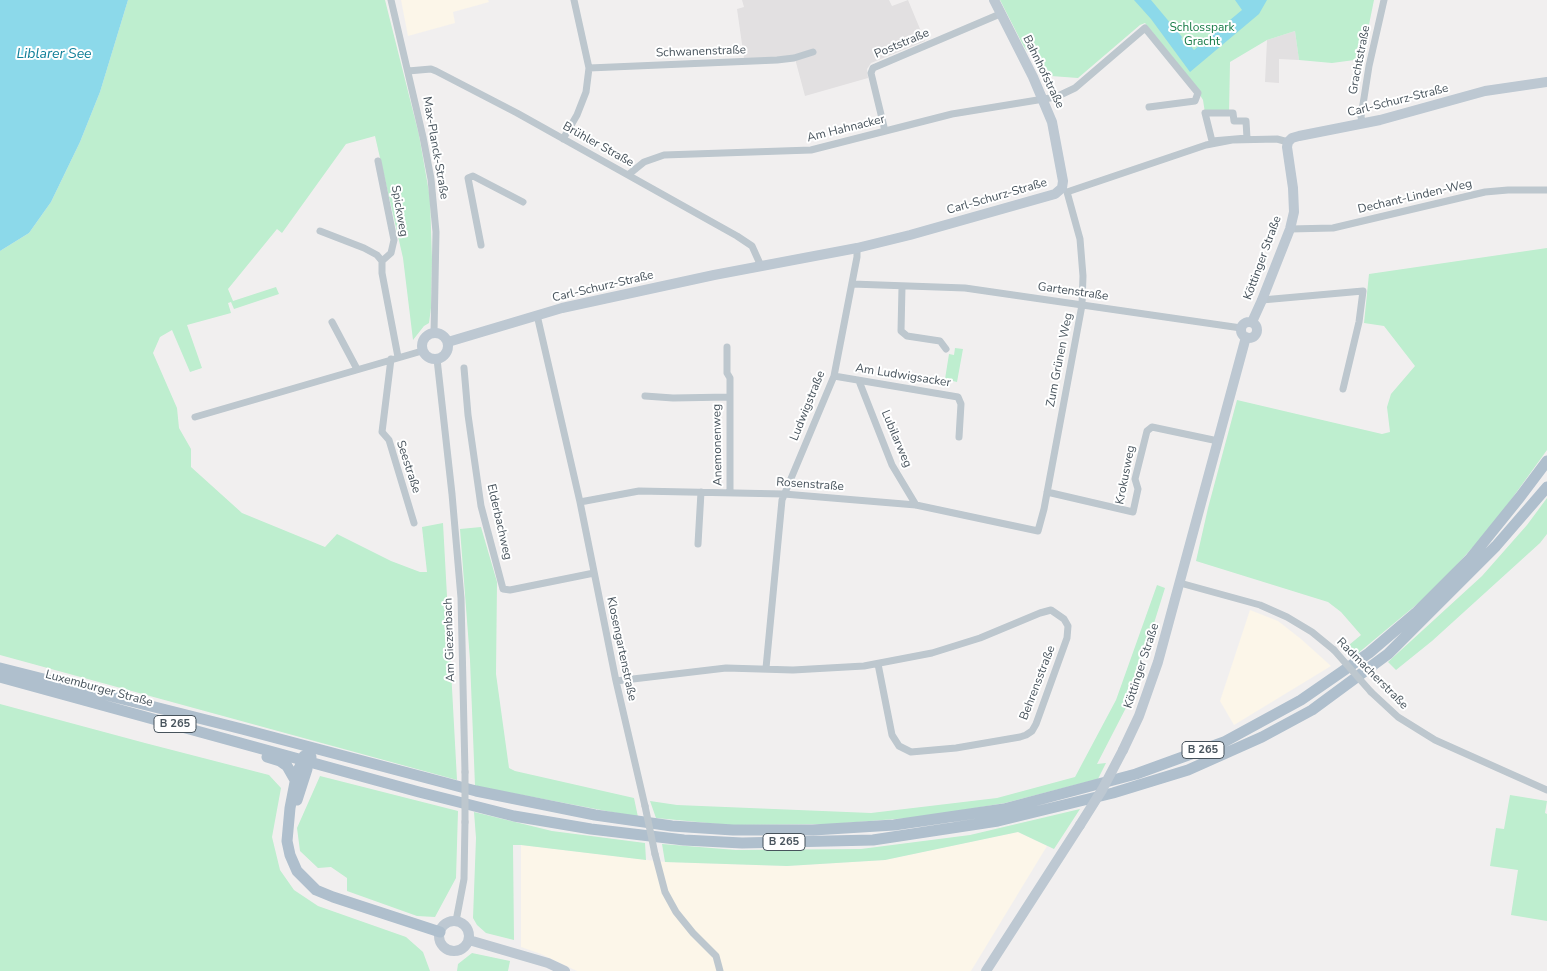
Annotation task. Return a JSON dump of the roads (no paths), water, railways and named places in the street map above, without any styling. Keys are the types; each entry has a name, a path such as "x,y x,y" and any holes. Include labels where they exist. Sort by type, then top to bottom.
{"main road":[{"name":"B 265","path":"242,729 442,783 595,815 672,826 741,830 813,830 894,825 1004,809 1136,774 1224,742 1301,700 1369,653 1417,612 1470,559 1547,461"},
{"name":"B 265","path":"306,760 447,800 514,816 591,829 684,840 742,843 873,840 998,821 1113,793 1188,770 1262,737 1303,714 1388,654 1496,546 1547,481"},
{"path":"1496,546 1547,487"},
{"name":"Luxemburger Straße","path":"0,668 242,729"},
{"name":"Luxemburger Straße","path":"0,677 306,760"},
{"path":"44,688 79,705 275,759 286,766 299,781"},
{"path":"242,729 261,739 300,751 306,760 307,769 299,781 287,834 290,855 297,871 310,885 333,897 440,932"},
{"path":"306,760 312,756 317,756 439,789 509,802 527,802"},
{"path":"299,781 317,771 336,768"}],"street":[{"name":"Max-Planck-Straße","path":"391,0 431,180 436,232 434,333"},
{"path":"563,139 577,115 586,92 590,68 574,0"},
{"name":"Bahnhofstraße","path":"994,0 1043,99 1052,122 1065,190"},
{"name":"Grachtstraße","path":"1363,124 1362,117 1369,66 1384,0"},
{"name":"Poststraße","path":"885,132 871,72 873,68 1000,14"},
{"name":"Am Hahnacker","path":"628,175 644,162 664,155 811,150 952,114 1056,98 1075,88 1146,28 1198,94 1195,101 1149,107"},
{"name":"Schwanenstraße","path":"590,68 777,60 794,58 813,52"},
{"name":"Brühler Straße","path":"408,71 431,69 436,71 563,139 752,246 761,266"},
{"name":"Carl-Schurz-Straße","path":"448,342 562,308 857,248 1055,194 1206,145 1232,140 1277,139 1288,142 1299,136 1363,124 1484,91 1547,82"},
{"path":"1205,113 1234,113 1234,120 1246,121 1247,138 1212,141 1205,113"},
{"name":"Köttinger Straße","path":"1252,322 1290,229 1294,212 1288,142"},
{"name":"Spickweg","path":"378,161 394,240 391,253 382,261"},
{"path":"482,244 468,178 473,176 523,202"},
{"name":"Zum Grünen Weg","path":"1038,531 1082,305 1080,239 1065,190"},
{"name":"Dechant-Linden-Weg","path":"1290,229 1333,228 1485,192 1547,190"},
{"path":"320,231 364,248 377,255 382,261 394,358"},
{"name":"Ludwigstraße","path":"766,668 784,494 834,376 857,257 857,248"},
{"name":"Gartenstraße","path":"852,284 964,288 1241,328"},
{"path":"902,286 901,331 907,336 940,341 946,349"},
{"path":"1262,300 1363,291 1344,389"},
{"name":"Klosengartenstraße","path":"537,315 580,502 616,682 664,892 676,912 693,933 716,956 720,971"},
{"path":"332,322 357,369"},
{"path":"1246,322 1252,322 1256,326 1256,334 1246,338 1242,335 1241,328 1246,322"},
{"path":"434,333 442,336 448,342 446,354 437,359 429,358 422,351 423,341 434,333"},
{"name":"Köttinger Straße","path":"986,971 1102,790 1139,716 1158,662 1246,338"},
{"name":"Anemonenweg","path":"727,347 727,373 730,378 730,493"},
{"path":"195,417 422,351"},
{"name":"Seestraße","path":"394,358 382,432 389,440 414,523"},
{"name":"Am Giezenbach","path":"437,359 452,494 460,598 466,772 464,880 456,921"},
{"name":"Elderbachweg","path":"464,368 468,415 481,506 503,589 510,590 594,573"},
{"name":"Am Ludwigsacker","path":"834,376 958,397 961,404 959,436"},
{"name":"Lubilarweg","path":"860,381 892,465 916,504"},
{"name":"Anemonenweg","path":"645,396 729,397"},
{"name":"Krokusweg","path":"1047,492 1133,512 1138,489 1135,479 1147,431 1152,427 1218,441"},
{"name":"Rosenstraße","path":"580,502 639,491 784,494 916,504 1038,531"},
{"path":"698,544 701,492"},
{"name":"Radmacherstraße","path":"1180,583 1260,605 1287,617 1334,650 1371,692 1398,717 1414,728 1435,740 1547,790"},
{"name":"Behrensstraße","path":"616,682 726,668 793,670 878,664 932,653 980,638 1051,610 1064,619 1068,626 1067,638 1036,724 1032,731 1020,737 956,748 911,752 898,746 892,735 878,664"},
{"path":"456,921 467,928 469,934 469,940 463,949 458,951 449,950 441,944 440,932 446,923 456,921"},
{"path":"469,940 548,963 565,971"}],"water":[{"name":"Liblarer See","path":"0,0 128,0 100,92 80,142 51,202 29,233 0,251"},
{"path":"1134,0 1151,0 1182,37 1181,39 1183,41 1186,40 1194,50 1242,10 1235,0 1267,0 1259,14 1190,72 1151,19"}],"park label":[{"name":"Schlosspark Gracht","path":"1202,35"}]}
